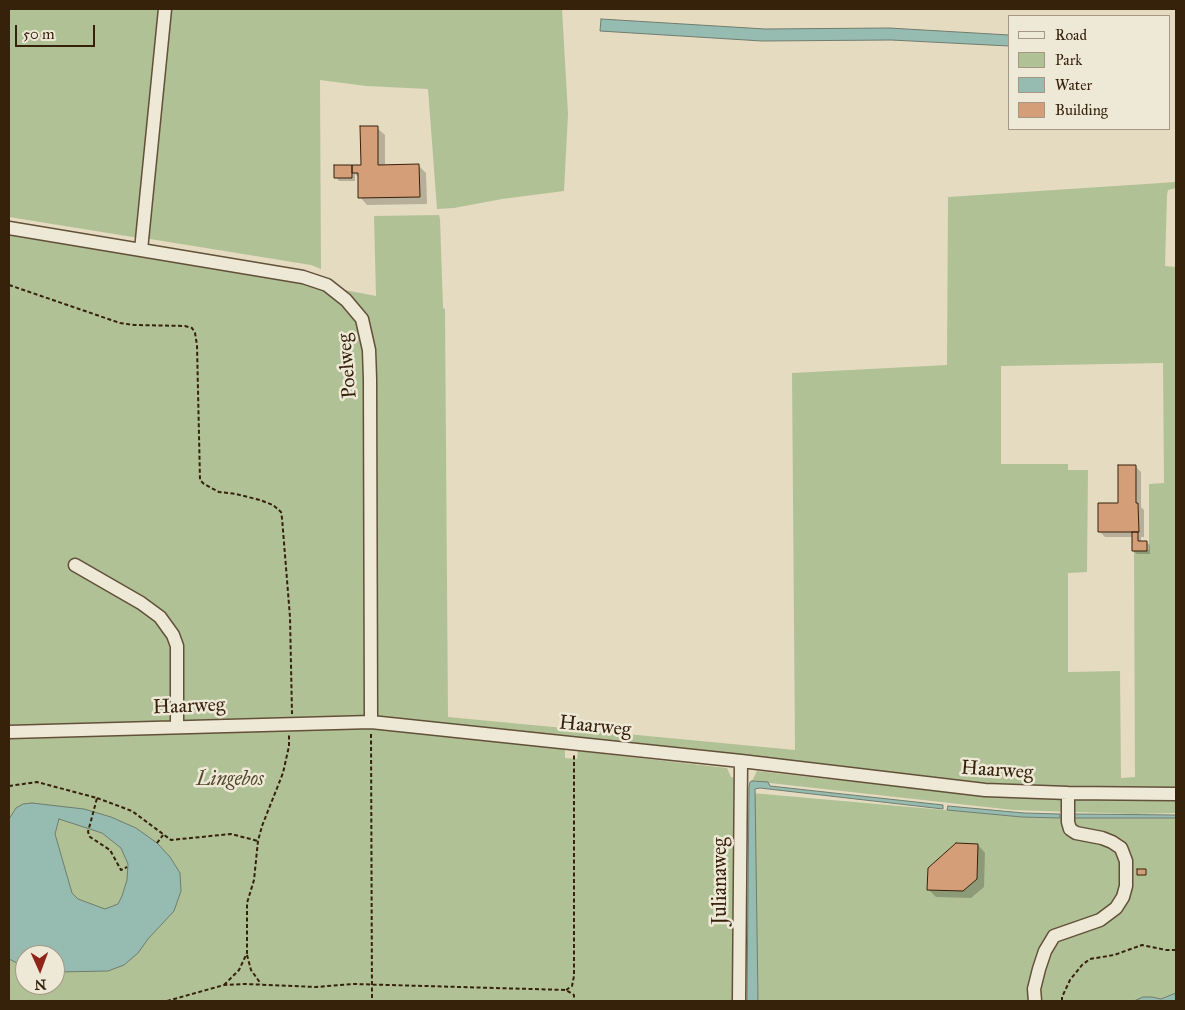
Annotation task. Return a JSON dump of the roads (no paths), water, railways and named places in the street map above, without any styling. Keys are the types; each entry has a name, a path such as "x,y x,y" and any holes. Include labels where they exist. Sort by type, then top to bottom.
{"street":[{"path":"140,250 165,9"},
{"name":"Poelweg","path":"9,228 303,277 328,285 346,300 362,319 369,350 370,380 371,722"},
{"path":"75,565 141,603 160,617 173,635 177,646 177,726"},
{"name":"Haarweg","path":"9,732 177,726 293,719 371,722 741,761 985,790 1176,794"},
{"name":"Julianaweg","path":"738,1001 741,761"},
{"path":"1036,1001 1034,989 1039,969 1045,952 1054,936 1100,920 1116,908 1123,897 1126,886 1126,861 1120,848 1102,838 1076,833 1070,829 1068,822 1068,793"}],"water":[{"path":"601,19 765,29 889,28 1008,35 1008,46 891,40 762,41 600,31"},
{"path":"752,781 768,782 770,786 943,805 943,809 760,788 755,789 758,1001 747,1001 749,787"},
{"path":"32,803 84,809 111,817 136,828 157,843 170,857 180,873 181,891 174,911 148,939 138,953 124,965 108,971 65,972 65,945 15,945 15,962 9,959 9,819 16,808 23,804","holes":["59,819 102,833 121,848 128,864 127,880 118,904 105,909 78,899 72,893 55,834"]},
{"path":"948,806 1024,813 1060,814 1060,818 1022,817 947,810"},
{"path":"1074,814 1176,815 1176,818 1074,818"},
{"path":"1176,993 1176,1001 1134,1001 1143,997 1161,999"}],"park label":[{"name":"Lingebos","path":"230,780"}]}
